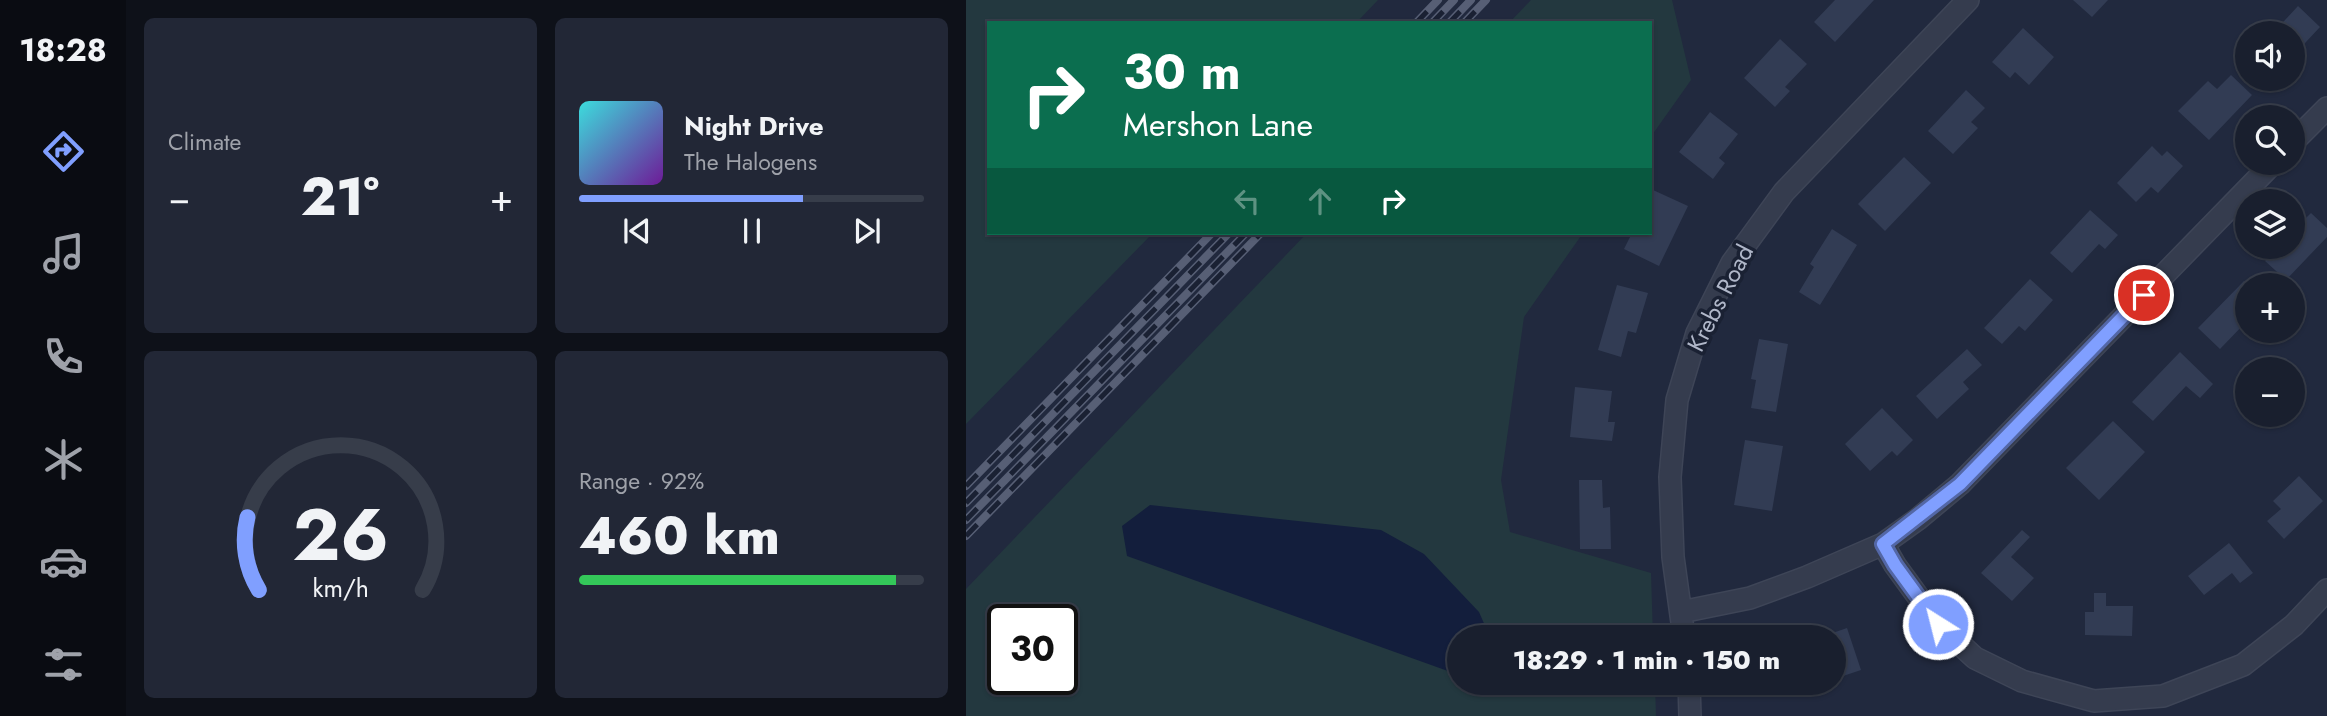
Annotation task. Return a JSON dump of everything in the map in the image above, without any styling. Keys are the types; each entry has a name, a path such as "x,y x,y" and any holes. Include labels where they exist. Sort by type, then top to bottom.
{"street":[{"name":"Krebs Road","path":"1683,625 1674,557 1670,477 1677,400 1697,333 1732,263 1784,191 1968,0"},
{"path":"2305,130 2327,107"},
{"path":"1681,612 1750,598 1883,544 1960,484 2261,175"},
{"path":"1883,544 1938,624 1975,658 2022,681 2094,701 2164,696 2243,666 2294,625 2327,590"},
{"path":"1689,695 1690,716"}],"shaded area":[{"path":"966,0 1378,0 1358,21 987,21 987,235 1151,235 966,424"},
{"path":"1531,0 1672,0 1691,80 1652,135 1652,21 1511,21"},
{"path":"1305,235 1582,235 1524,317 1501,480 1510,532 1651,573 1653,625 1447,625 1447,695 1655,695 1656,716 966,716 966,589"}],"water":[{"path":"1150,505 1381,530 1424,554 1479,612 1485,625 1447,625 1447,671 1127,556 1122,526"}],"building":[{"path":"1835,0 1874,0 1835,42 1814,22"},
{"path":"2073,0 2108,0 2092,17"},
{"path":"2298,6 2320,27 2305,43 2305,21 2284,21"},
{"path":"2023,28 2054,57 2029,85 2015,72 2010,78 1992,62"},
{"path":"1780,39 1807,64 1785,87 1790,91 1775,107 1744,78"},
{"path":"2231,75 2235,79 2235,91 2248,91 2252,95 2242,105 2235,105 2235,113 2209,140 2178,111 2208,81 2217,89"},
{"path":"1966,90 1985,108 1971,122 1978,128 1953,154 1928,131"},
{"path":"1710,112 1738,134 1719,158 1725,163 1713,179 1679,152"},
{"path":"2152,146 2162,156 2167,151 2183,166 2158,193 2151,187 2136,202 2117,183"},
{"path":"1904,157 1931,183 1885,231 1858,204"},
{"path":"1653,190 1688,206 1659,266 1624,249 1631,235 1652,235"},
{"path":"2090,210 2118,235 2105,249 2099,244 2072,273 2050,253"},
{"path":"2311,213 2327,228 2327,237 2293,273 2278,273 2265,261 2267,259 2305,259 2305,219"},
{"path":"1832,229 1857,245 1820,305 1799,292 1814,267 1810,264"},
{"path":"2030,279 2053,300 2025,331 2019,326 2002,344 1984,328"},
{"path":"1617,285 1648,293 1636,333 1628,331 1621,357 1598,350"},
{"path":"2235,290 2235,333 2220,349 2198,328"},
{"path":"1759,339 1788,344 1776,412 1751,408 1756,380 1751,379"},
{"path":"1967,349 1982,365 1963,382 1969,389 1937,419 1916,396"},
{"path":"2180,352 2213,384 2200,398 2186,386 2153,421 2132,402"},
{"path":"1575,387 1612,391 1608,422 1615,422 1612,441 1570,437"},
{"path":"1882,408 1913,440 1897,456 1892,451 1870,471 1845,444"},
{"path":"2113,421 2145,452 2099,500 2066,468"},
{"path":"1745,440 1783,446 1772,511 1734,505"},
{"path":"2299,476 2323,501 2284,539 2267,521 2281,509 2273,501"},
{"path":"1579,480 1602,480 1603,508 1610,507 1611,549 1580,549"},
{"path":"2022,530 2030,537 2011,557 2034,578 2012,601 1981,573"},
{"path":"2229,543 2253,573 2240,583 2232,573 2204,595 2188,576"},
{"path":"2094,593 2106,593 2106,606 2133,606 2132,636 2085,635 2085,612 2094,612"},
{"path":"1846,628 1861,670 1846,675"}],"railway":[{"path":"1418,21 1438,0"},
{"path":"1434,21 1454,0"},
{"path":"1451,21 1471,0"},
{"path":"1466,21 1486,0"},
{"path":"966,486 1210,235"},
{"path":"966,503 1227,235"},
{"path":"966,520 1244,235"},
{"path":"966,536 1259,235"}],"route":[{"path":"1938,624 1883,544 1960,484 2144,295"}]}
